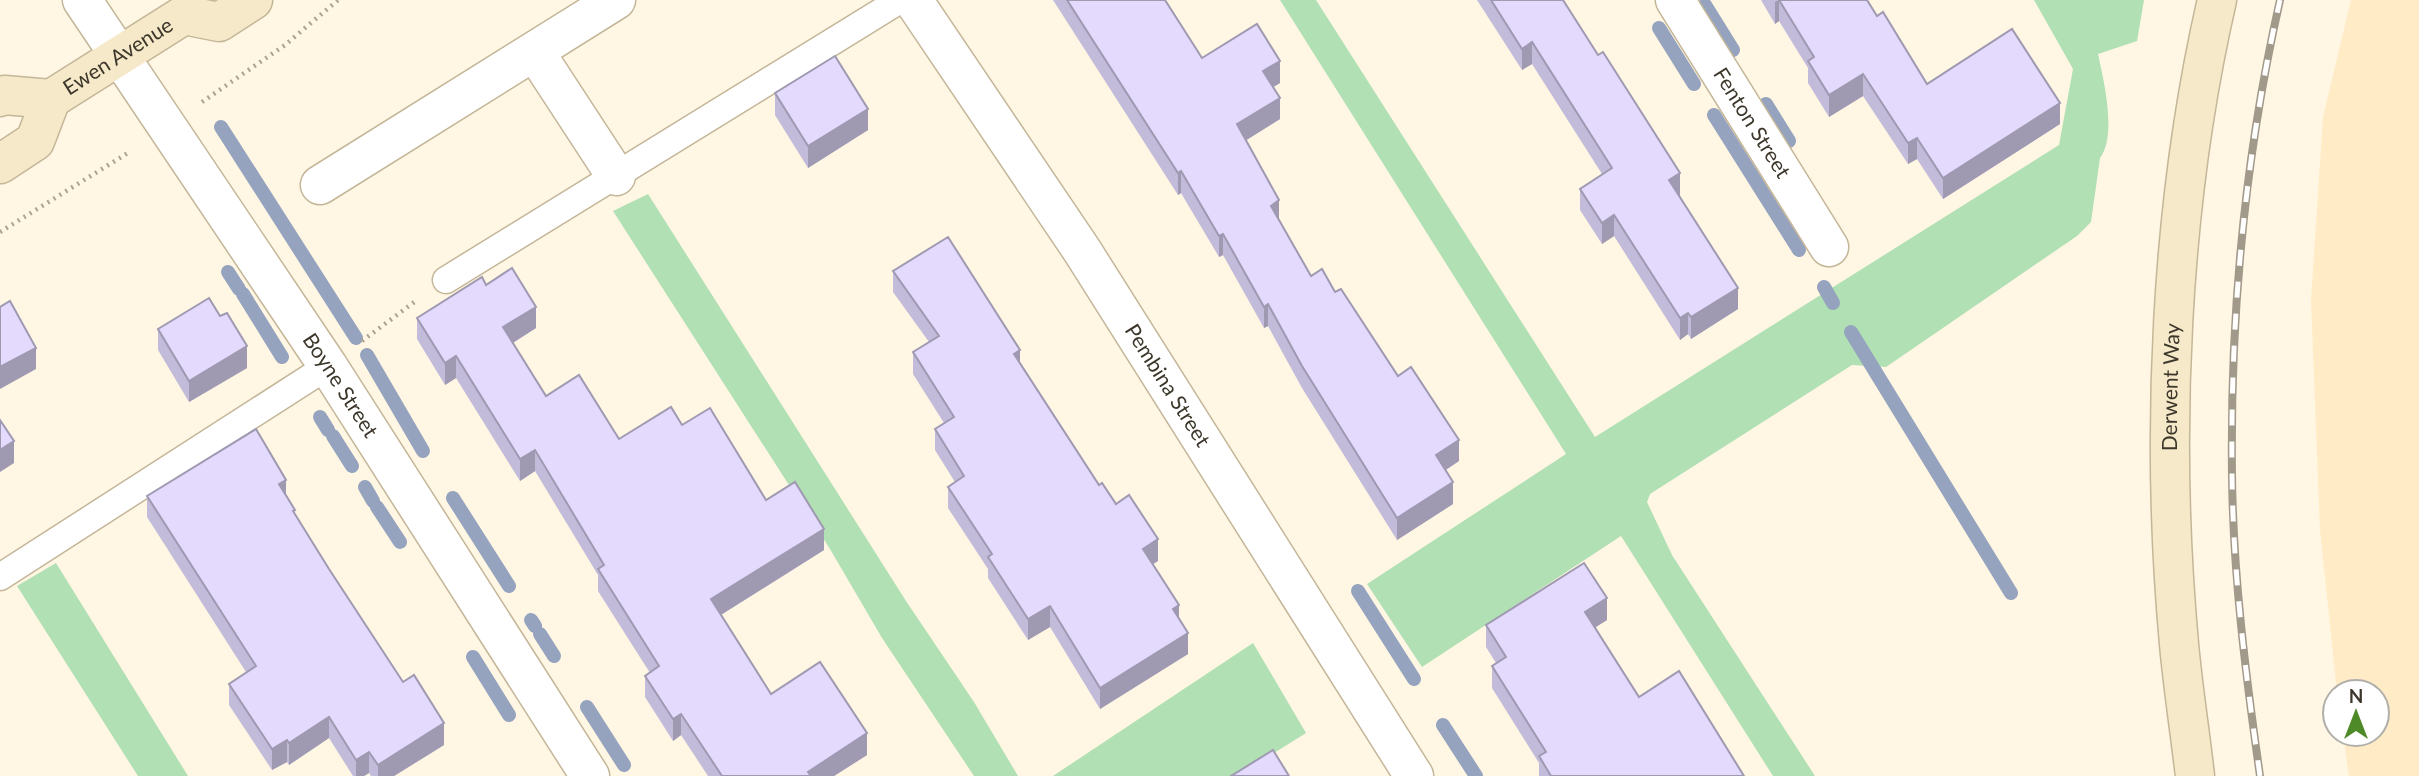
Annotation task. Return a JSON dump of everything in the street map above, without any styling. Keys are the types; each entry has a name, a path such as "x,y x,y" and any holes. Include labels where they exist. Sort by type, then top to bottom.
{"main road":[{"name":"Ewen Avenue","path":"0,164 35,141 51,99 119,56 186,8 219,22 253,0"},
{"name":"Derwent Way","path":"2195,776 2179,644 2172,521 2172,386 2180,231 2198,82 2217,0"},
{"name":"Ewen Avenue","path":"0,97 4,95 51,99"}],"street":[{"name":"Boyne Street","path":"82,0 328,366 590,776"},
{"path":"320,185 616,0"},
{"name":"Pembina Street","path":"914,0 1083,252 1414,776"},
{"name":"Fenton Street","path":"1675,0 1829,247"},
{"path":"535,52 616,176"}],"lane":[{"path":"446,280 901,0"},
{"path":"0,577 328,366"}],"path":[{"path":"191,110 285,45 338,0"},
{"path":"0,232 140,145"},
{"path":"328,366 446,280"}],"shaded area":[{"path":"2351,0 2419,0 2419,776 2349,776 2345,748 2391,748 2391,678 2336,678 2320,530 2311,300 2323,117"}],"green space":[{"path":"1280,0 1316,0 1595,437 2059,145 2073,69 2034,0 2144,0 2137,41 2098,54 2108,108 2108,136 2100,158 2091,222 2077,236 1886,367 1852,365 1650,494 1647,502 1672,555 1815,776 1773,776 1621,536 1422,667 1367,584 1566,454"},
{"path":"648,194 906,601 974,702 1018,776 974,776 882,638 830,549 613,211"},
{"path":"56,563 188,776 138,776 17,586"},
{"path":"1253,643 1306,733 1237,776 1053,776"}],"building":[{"path":"1067,0 1165,0 1202,58 1257,24 1280,61 1263,71 1280,98 1237,124 1279,200 1271,206 1311,276 1322,269 1335,292 1341,289 1398,376 1411,367 1459,440 1436,455 1453,482 1397,518 1302,366 1268,304 1264,307 1223,234 1219,236 1181,171 1178,173"},
{"path":"1491,0 1563,0 1598,55 1603,52 1680,173 1669,180 1738,288 1691,317 1688,313 1680,318 1614,215 1602,223 1580,189 1612,168 1532,42 1522,49"},
{"path":"1779,0 1867,0 1877,16 1883,12 1927,84 2012,29 2060,103 1943,178 1917,138 1908,143 1863,74 1829,95 1808,61 1814,57"},
{"path":"835,56 868,109 808,146 775,93"},
{"path":"948,237 1020,350 1014,354 1099,485 1102,483 1116,504 1129,495 1158,539 1143,549 1179,605 1173,609 1188,633 1100,688 1050,606 1028,619 988,557 992,554 948,487 964,476 935,429 954,417 913,352 939,336 893,271"},
{"path":"512,268 536,307 503,327 546,396 579,375 619,439 671,407 682,425 710,408 766,500 795,482 824,529 711,599 771,694 820,662 867,733 808,772 811,776 722,776 681,714 673,719 645,676 659,666 598,569 604,565 535,450 520,459 456,356 445,363 417,318 482,277 486,285"},
{"path":"209,298 220,316 227,313 247,346 189,381 158,329"},
{"path":"10,301 36,348 0,367 0,307"},
{"path":"0,420 14,441 0,450"},
{"path":"256,429 286,480 279,484 295,510 293,511 329,569 403,682 414,675 444,723 378,765 369,752 356,760 329,717 289,743 287,740 272,749 229,684 256,666 147,496"},
{"path":"1584,563 1607,598 1585,612 1639,697 1679,671 1744,776 1551,776 1539,756 1546,752 1492,666 1506,657 1486,625"},
{"path":"1273,750 1289,776 1231,776"}],"waterway":[{"path":"1705,5 1733,50"},
{"path":"1659,28 1694,84"},
{"path":"1766,104 1789,141"},
{"path":"1714,115 1799,250"},
{"path":"221,127 356,338"},
{"path":"228,272 239,289"},
{"path":"1824,287 1833,303"},
{"path":"243,294 282,357"},
{"path":"1851,332 2011,593"},
{"path":"367,355 423,451"},
{"path":"320,417 328,430"},
{"path":"333,436 352,466"},
{"path":"365,487 373,501"},
{"path":"453,498 509,586"},
{"path":"377,507 400,542"},
{"path":"1358,591 1414,679"},
{"path":"531,620 535,626"},
{"path":"540,634 554,656"},
{"path":"473,657 509,715"},
{"path":"587,707 624,765"},
{"path":"1443,725 1476,776"}],"railway":[{"path":"2260,776 2238,588 2233,513 2232,415 2242,236 2257,117 2280,0"}]}
